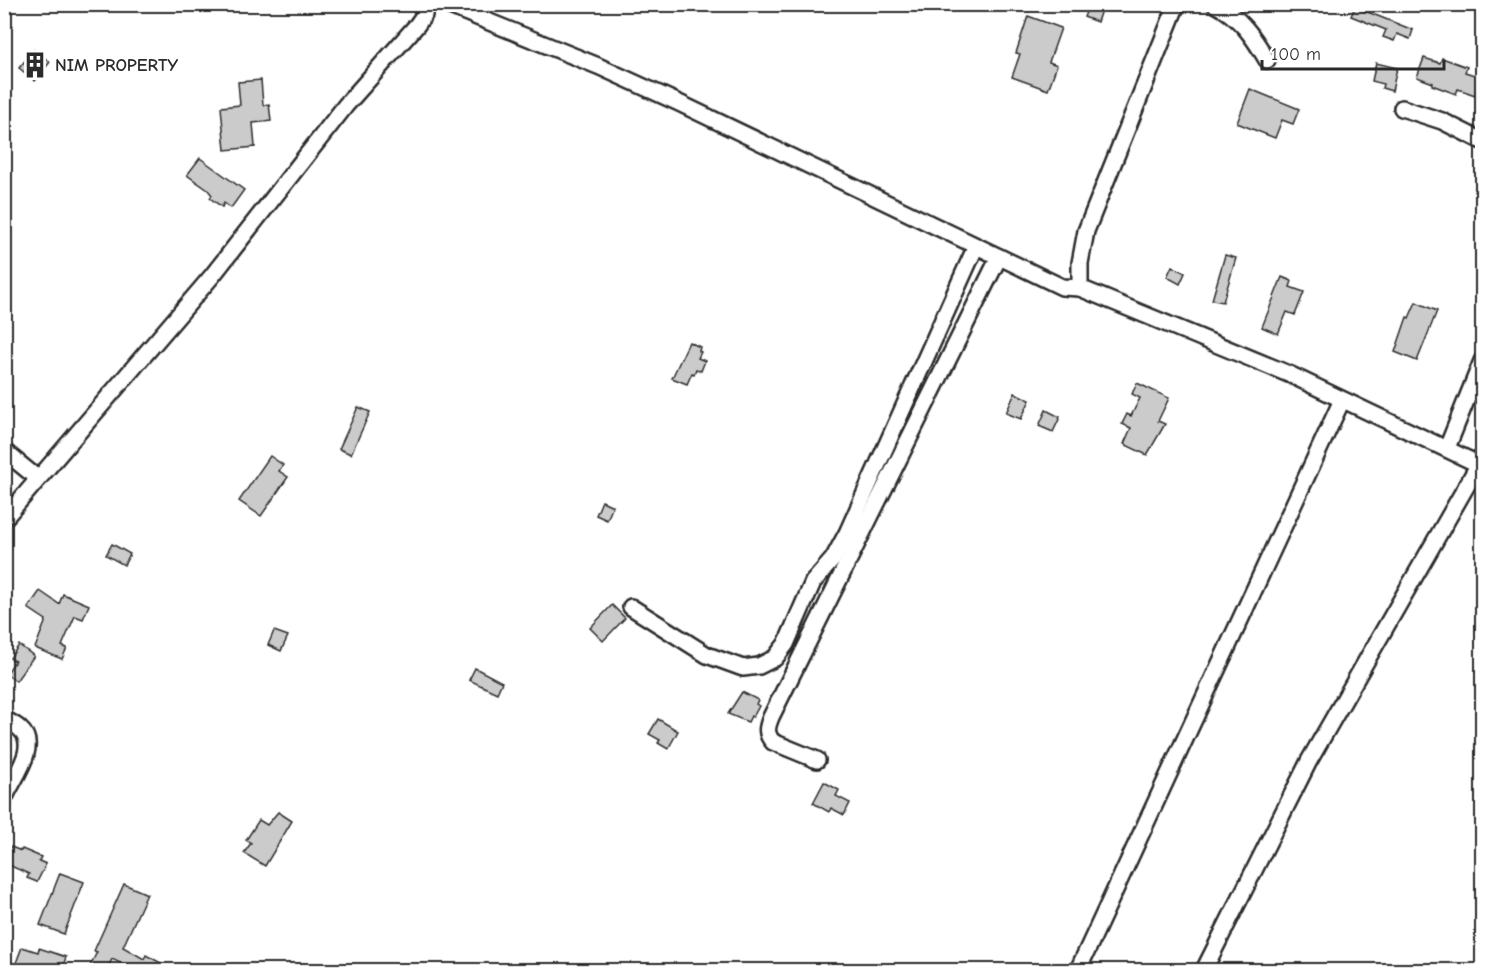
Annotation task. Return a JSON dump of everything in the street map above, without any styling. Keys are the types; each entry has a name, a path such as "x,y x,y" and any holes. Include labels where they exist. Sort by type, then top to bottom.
{"street":[{"path":"4,519 212,276 339,115 417,25 424,15 425,4"},
{"path":"445,4 598,66 669,98 1062,287 1080,288 1291,375 1481,465 1309,761 1204,970"},
{"path":"1080,288 1080,263 1086,231 1177,4"},
{"path":"1215,4 1225,9 1248,29 1267,60"},
{"path":"1402,108 1442,122 1482,141"},
{"path":"631,607 707,655 743,668 759,666 776,658 786,644 813,582 833,559 847,534 922,362 976,246"},
{"path":"817,760 773,742 768,737 767,729 771,717 999,257"},
{"path":"1447,448 1482,361"},
{"path":"1078,970 1342,400"},
{"path":"4,451 37,478"},
{"path":"4,719 22,730 28,740 28,752 5,797"}],"building":[{"path":"1091,4 1103,4 1097,22 1084,17"},
{"path":"1355,7 1413,30 1410,39 1397,34 1394,41 1383,37 1386,30 1351,16"},
{"path":"1028,16 1061,28 1049,62 1057,65 1048,90 1012,77 1020,54 1016,53"},
{"name":"NIM PROPERTY","path":"34,50 50,62 35,81 19,68"},
{"path":"1424,58 1440,63 1442,58 1467,67 1465,72 1481,77 1475,95 1458,89 1456,94 1417,77"},
{"path":"1376,63 1397,68 1392,91 1382,88 1383,84 1372,81"},
{"path":"261,80 263,105 269,104 271,121 253,123 255,147 225,150 221,107 240,105 238,82"},
{"path":"1250,89 1299,109 1293,124 1282,120 1275,138 1237,123"},
{"path":"200,158 244,190 231,208 224,203 222,207 210,198 212,195 208,190 187,175"},
{"path":"1225,255 1236,258 1223,302 1212,300"},
{"path":"1172,266 1185,273 1180,284 1167,277"},
{"path":"1282,277 1292,281 1290,287 1304,292 1295,315 1287,312 1278,334 1262,327"},
{"path":"1416,302 1437,311 1417,361 1395,352 1407,317 1409,318"},
{"path":"689,342 700,347 701,352 698,358 705,361 701,371 696,369 687,384 672,378"},
{"path":"1137,383 1169,398 1158,421 1165,424 1147,455 1124,444 1131,428 1122,424 1127,414 1131,416 1140,398 1132,394"},
{"path":"1015,393 1030,400 1021,419 1006,413"},
{"path":"358,407 370,412 351,454 339,449"},
{"path":"1046,410 1060,417 1053,432 1039,426"},
{"path":"270,456 283,465 279,471 288,477 261,516 239,501"},
{"path":"602,501 613,506 607,520 596,515"},
{"path":"112,544 130,554 124,565 106,555"},
{"path":"40,591 59,604 63,594 89,605 83,619 75,616 62,646 67,648 62,659 35,648 46,620 28,608"},
{"path":"612,605 625,618 603,641 590,628"},
{"path":"274,631 288,636 281,651 268,645"},
{"path":"19,645 34,656 16,681 6,674 15,661 10,658"},
{"path":"475,668 502,682 497,693 469,680"},
{"path":"742,692 758,700 756,704 759,706 748,722 728,714"},
{"path":"658,719 678,731 668,749 658,743 660,740 649,734"},
{"path":"824,782 839,790 836,796 850,803 844,815 831,808 829,812 813,803"},
{"path":"278,812 292,821 265,866 244,853 251,843 246,840 259,820 267,825"},
{"path":"4,844 41,857 39,861 46,864 37,882 27,878 29,874 4,863"},
{"path":"60,873 84,882 64,934 40,925"},
{"path":"124,884 147,894 123,947 144,959 146,955 174,970 136,970 112,959 107,970 88,970 97,952 94,951"},
{"path":"22,947 38,952 39,948 66,957 62,970 38,970 16,963"}],"place":[{"name":"NIM PROPERTY","path":"35,65"}]}
